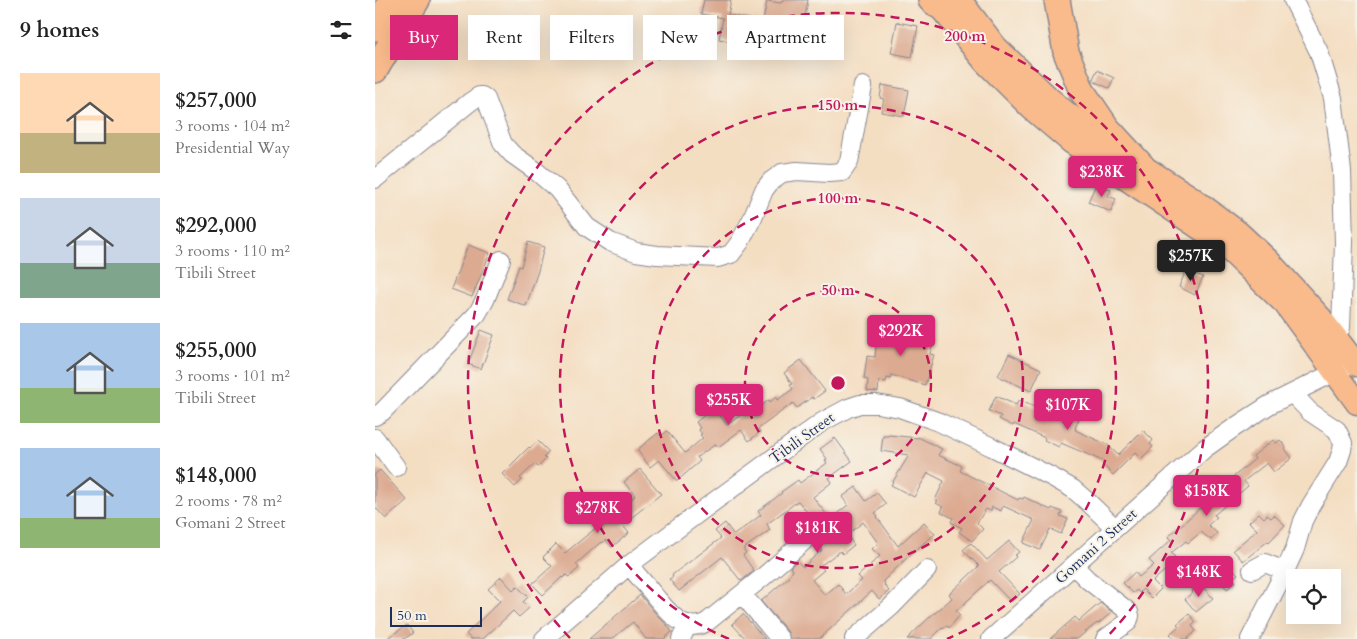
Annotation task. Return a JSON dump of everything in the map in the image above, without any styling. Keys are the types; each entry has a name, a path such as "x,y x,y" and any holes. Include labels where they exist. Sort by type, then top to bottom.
{"highway":[{"path":"375,70 392,0"},
{"path":"382,38 417,0"},
{"path":"382,38 437,0"},
{"path":"1057,0 1066,52 1082,91 1107,128 1142,166"}],"main road":[{"path":"941,2 996,47 1050,99 1093,134 1191,196 1264,246 1296,275 1341,328 1356,359"},
{"path":"941,2 986,64 1031,108 1071,142 1223,243 1285,304 1357,404"},
{"path":"1191,196 1237,232 1268,260 1356,359"}],"street":[{"path":"1293,0 1319,52 1333,98 1342,172 1344,243 1341,328"},
{"path":"375,179 470,102 482,96 486,99 503,144 512,154 537,171 557,189 587,227 610,242 636,252 718,258 731,254 740,242 764,190 771,180 782,174 797,171 829,174 842,172 849,162 863,86"},
{"path":"375,416 382,412 477,314 485,300 501,260"},
{"name":"Gomani 2 Street","path":"991,639 1204,449 1269,405 1335,372 1356,359"},
{"path":"1250,639 1295,549 1303,521 1338,462 1342,450 1343,443 1337,430 1310,412 1293,394"},
{"name":"Tibili Street","path":"544,639 629,565 822,422 836,413 860,404 877,404 900,408 939,422 992,447 1052,477 1073,490 1115,528"},
{"path":"375,438 396,467"},
{"path":"629,565 685,632 693,626 702,625 805,541"},
{"path":"1252,570 1265,562 1285,570"},
{"path":"1074,566 1088,580 1129,612 1128,622 1105,639"},
{"path":"854,639 891,607 927,570"},
{"path":"742,594 780,639"}],"building":[{"path":"704,0 731,0 727,15 727,41 719,39 723,18 717,17 717,15 701,14"},
{"path":"782,0 808,0 805,15 764,15 767,1 781,3"},
{"path":"897,22 918,26 912,57 891,53"},
{"path":"1097,70 1114,78 1109,88 1093,81"},
{"path":"882,85 909,90 904,116 881,112 884,99 880,98"},
{"path":"1096,184 1111,190 1108,196 1116,199 1111,212 1088,202"},
{"path":"528,242 544,247 526,306 507,299 519,266 521,267"},
{"path":"468,245 490,253 472,297 451,289"},
{"path":"1186,270 1203,277 1195,295 1179,287"},
{"path":"914,317 931,322 926,341 933,343 930,354 934,355 925,385 891,375 891,379 887,378 886,382 879,381 878,392 867,391 868,380 864,379 867,356 875,357 877,334 908,336"},
{"path":"481,330 494,335 481,369 468,364"},
{"path":"1009,354 1041,369 1031,391 998,376"},
{"path":"801,360 825,391 814,399 812,397 797,408 793,403 758,429 760,432 749,441 741,430 718,447 716,444 697,457 700,461 677,481 659,460 650,467 637,450 658,433 661,436 667,431 685,453 703,438 700,435 702,434 696,422 714,408 727,425 748,410 751,413 769,400 770,402 776,397 777,400 793,389 790,385 792,384 784,373"},
{"path":"996,396 1016,405 1019,400 1054,416 1065,396 1081,404 1075,416 1079,418 1075,430 1108,445 1118,455 1143,430 1153,440 1150,444 1153,447 1141,459 1135,453 1113,475 1103,465 1105,462 1061,443 1059,447 1044,440 1045,438 999,419 1001,416 989,411"},
{"path":"883,436 918,437 942,449 938,455 962,466 960,471 1018,500 1024,497 1051,510 1052,508 1062,512 1060,516 1068,519 1061,534 1050,529 1040,550 1023,543 1034,520 1003,506 1001,511 992,507 991,511 986,509 977,523 983,529 972,541 959,532 962,528 951,522 953,518 941,512 943,507 936,503 938,501 935,500 944,481 928,473 914,497 891,485 909,455 881,451"},
{"path":"835,438 852,461 829,478 832,482 813,497 830,519 848,505 842,497 856,487 866,501 877,493 886,504 875,513 898,546 924,522 935,534 883,581 889,591 879,599 872,591 819,639 790,639 788,632 761,601 789,577 793,571 790,567 797,561 803,567 822,550 813,536 822,530 798,501 767,524 770,530 743,549 746,553 743,555 754,571 741,581 722,557 679,591 669,579 721,538 715,531 725,523 734,535 761,515 758,511 781,492 798,480 800,483 827,463 825,460 827,459 820,449","holes":["863,522 878,543 872,549 880,556 858,576 862,580 846,594 838,584 825,595 812,580 824,570 820,566 840,551 843,554 854,545 847,535"]},
{"path":"1273,440 1276,443 1280,440 1292,458 1274,472 1267,463 1244,481 1248,486 1214,515 1217,517 1208,525 1217,533 1211,540 1201,532 1188,543 1186,541 1171,553 1175,557 1166,565 1169,567 1153,581 1161,589 1152,598 1143,589 1139,593 1137,590 1133,593 1123,583 1135,572 1139,577 1154,565 1149,560 1171,540 1168,537 1220,488 1255,459 1253,456"},
{"path":"538,441 549,452 544,457 546,459 538,467 535,464 520,478 522,480 515,487 502,474 529,447"},
{"path":"640,469 661,494 622,525 629,533 612,547 606,540 601,542 576,564 579,568 569,577 566,575 562,577 543,595 532,584 552,566 543,557 556,544 565,553 635,496 624,482"},
{"path":"380,470 407,500 386,519 375,507 375,474"},
{"path":"1259,513 1264,518 1267,515 1271,518 1274,515 1285,525 1269,542 1243,561 1233,550 1257,530 1249,522"},
{"path":"1009,541 1019,552 999,572 1020,594 1011,602 990,580 956,611 960,615 949,628 947,626 942,628 931,639 907,639 952,598 949,594 979,566 963,550 971,543 987,560"},
{"path":"1228,563 1238,574 1233,578 1236,582 1227,589 1212,572 1220,564 1223,567"},
{"path":"501,577 513,590 517,586 528,597 523,602 529,608 519,617 513,611 483,639 471,639 466,634 500,601 488,589"},
{"path":"1199,583 1213,598 1196,612 1185,599"},
{"path":"640,595 672,632 664,639 646,639 633,622 612,639 589,639"},
{"path":"1100,603 1112,612 1098,624 1077,639 1050,639 1075,617 1079,621"},
{"path":"743,614 765,639 746,639 732,624"},
{"path":"1189,614 1196,622 1192,626 1196,631 1187,639 1175,639 1170,634 1179,626 1177,624"},
{"path":"407,625 413,633 404,639 386,639"}]}
